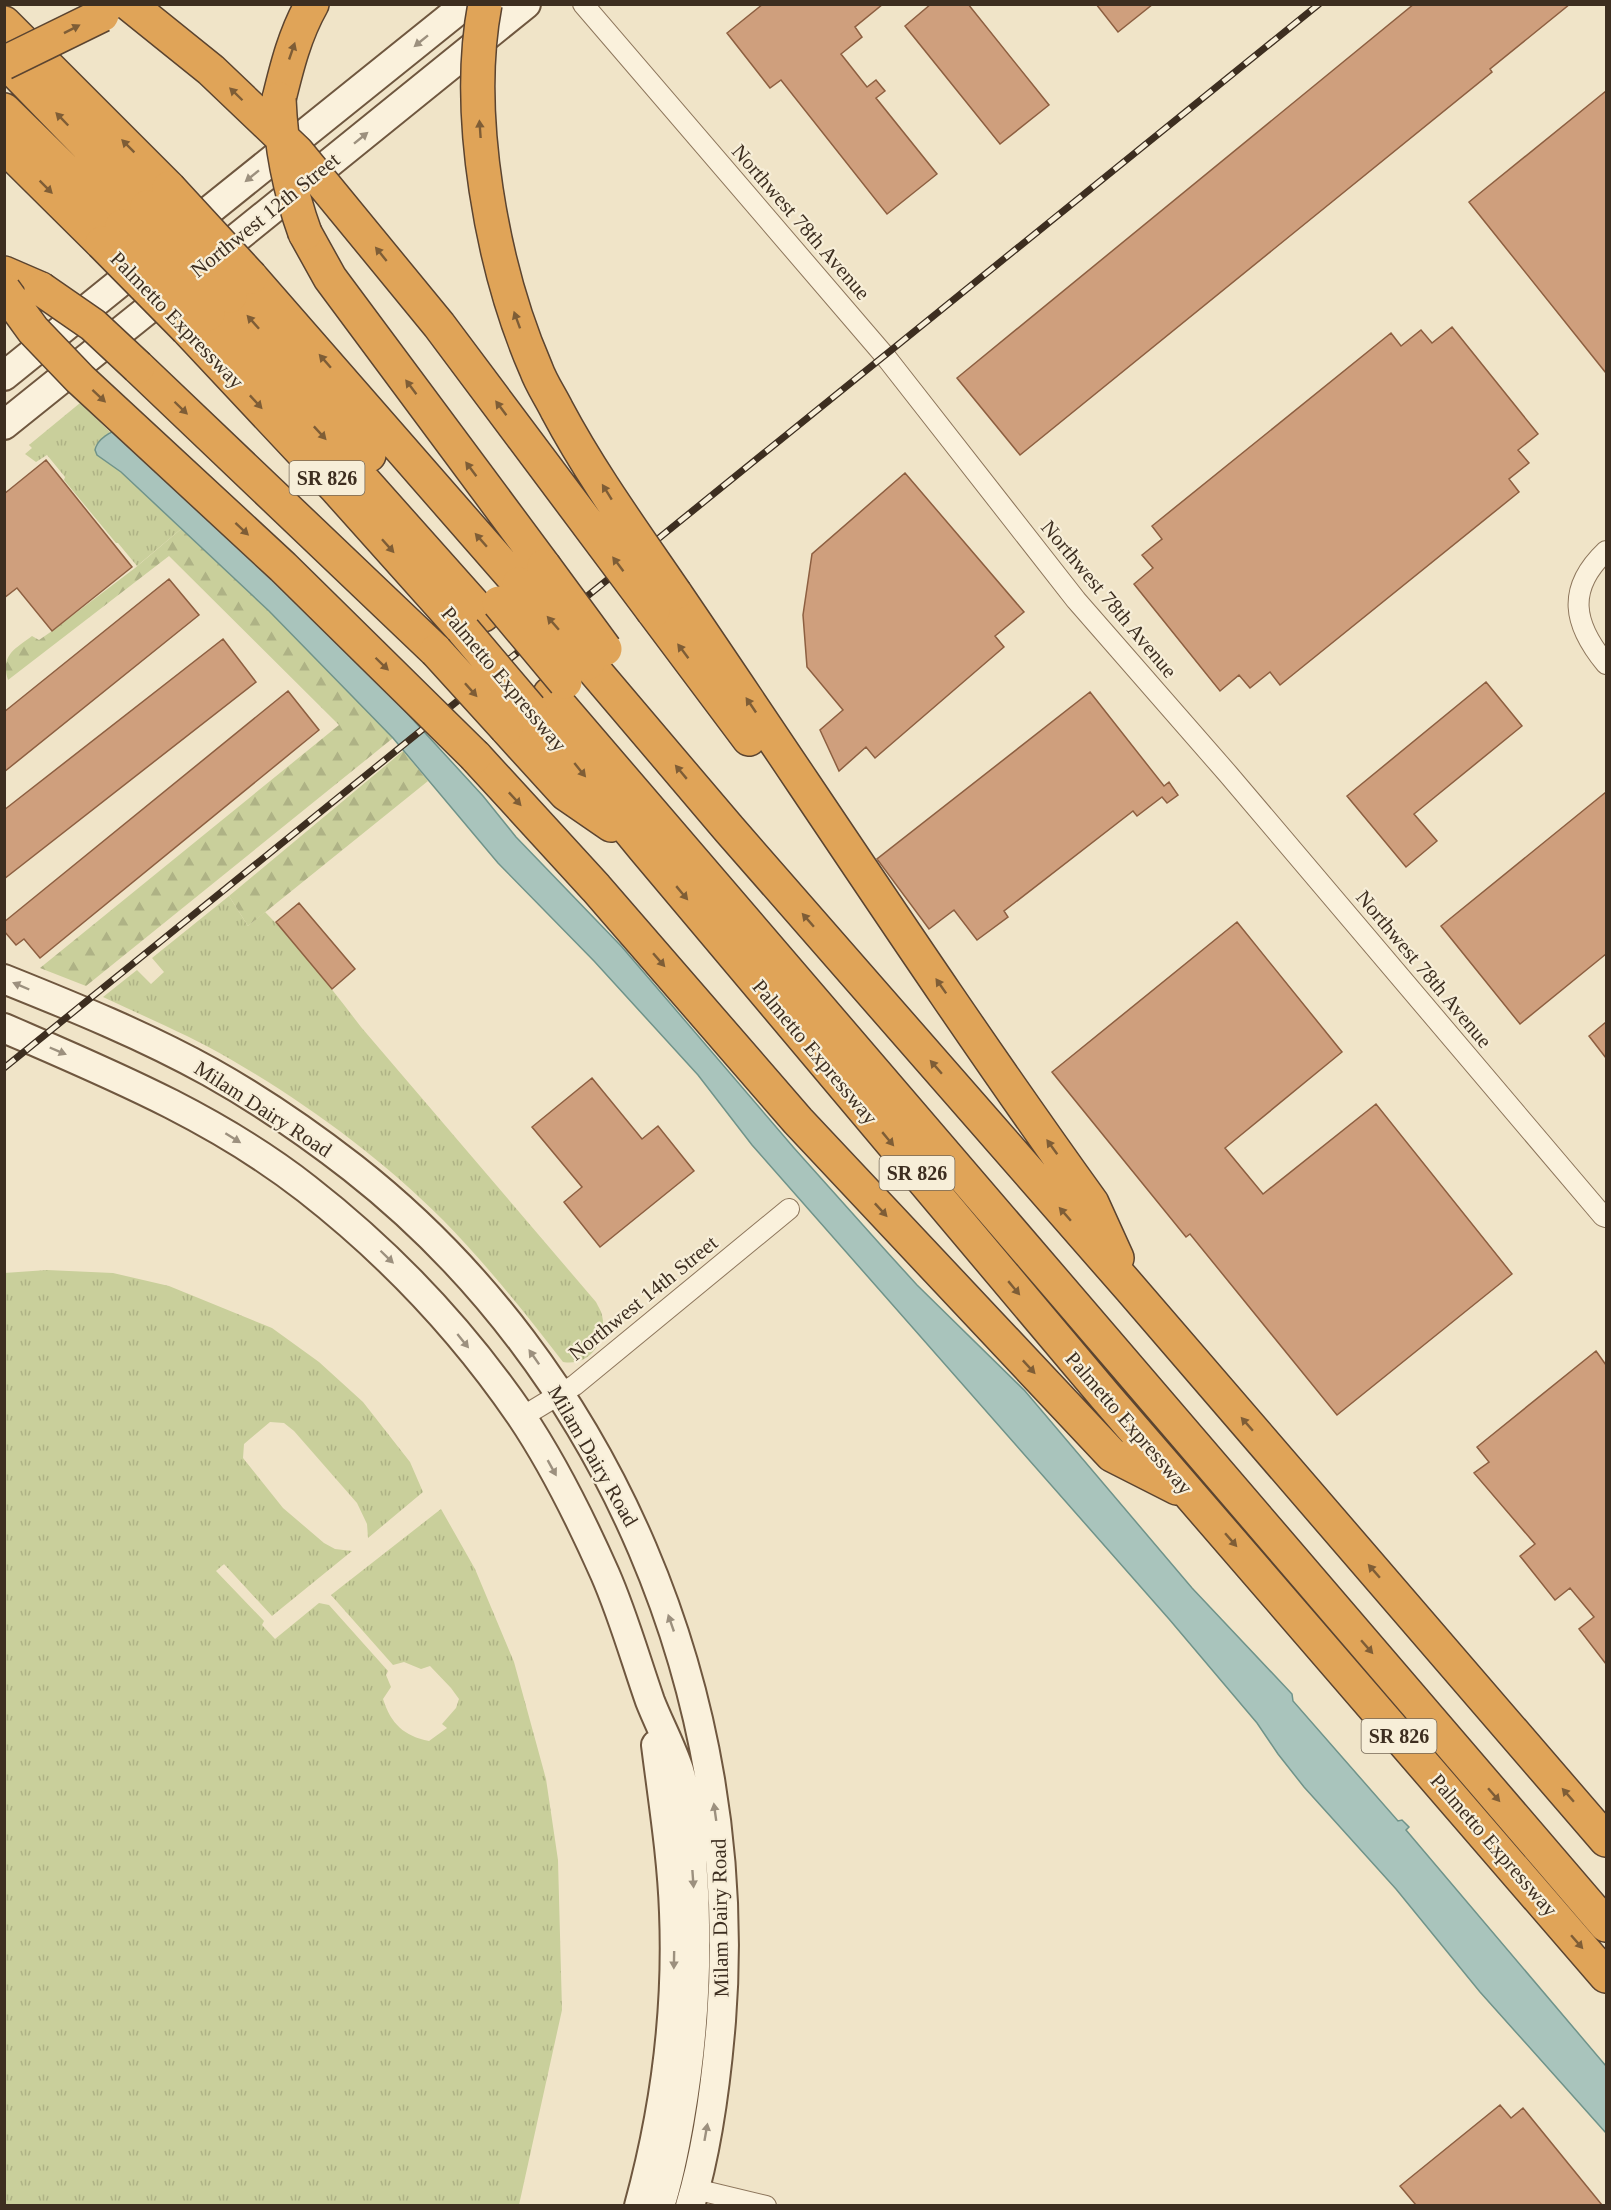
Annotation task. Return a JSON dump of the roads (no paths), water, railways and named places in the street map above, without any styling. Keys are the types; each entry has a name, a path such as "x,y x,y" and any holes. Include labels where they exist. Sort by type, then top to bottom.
{"highway":[{"path":"312,4 289,57 279,99 280,134 293,201 305,233 502,600 557,687 1606,1925"},
{"path":"485,4 481,23 478,96 482,156 493,228 509,299 536,370 570,434 616,507 664,602 773,771 864,876 1092,1203 1131,1289"},
{"path":"135,216 4,62 118,8 211,70 297,152 664,602"},
{"name":"Palmetto Expressway","path":"6,23 135,216 502,600 557,687 645,848 1097,1387 1606,1976"},
{"path":"4,110 135,216"},
{"name":"Palmetto Expressway","path":"4,146 135,216 219,304 336,488 502,600"},
{"path":"4,273 27,299 93,325 436,651 557,687 618,698 729,829 1131,1289 1606,1839"},
{"path":"4,290 33,330 80,379 283,567 475,756 596,888 798,1121 1112,1455 1192,1496"},
{"path":"502,600 557,687 1091,1295 1606,1891"}],"main road":[{"name":"Northwest 12th Street","path":"4,376 466,4"},
{"name":"Northwest 12th Street","path":"4,425 526,4"},
{"name":"Milam Dairy Road","path":"4,979 147,1040 208,1071 275,1112 324,1146 385,1195 435,1241 521,1339 584,1431 632,1523 670,1618 690,1684 710,1777 723,1890 723,1983 718,2058 693,2197"},
{"name":"Milam Dairy Road","path":"4,1028 155,1094 214,1126 304,1186 352,1226 416,1286 471,1350 522,1417 565,1492 606,1576 679,1771 690,1840 696,1933 694,2009 687,2074 663,2194"},
{"name":"Milam Dairy Road","path":"639,2205 653,2147 668,2057 675,1955 670,1845 651,1701"},
{"path":"663,2194 693,2197"}],"street":[{"name":"Northwest 78th Avenue","path":"583,4 885,356 1076,600 1235,782 1484,1077 1606,1217"},
{"path":"1606,551 1594,562 1585,576 1578,602 1578,612 1586,635 1606,664"},
{"name":"Northwest 14th Street","path":"522,1417 575,1385 789,1209"},
{"path":"693,2197 766,2205"}],"water":[{"path":"121,429 304,601 483,796 516,837 622,947 794,1148 917,1285 1025,1391 1192,1588 1292,1694 1293,1701 1398,1821 1402,1820 1409,1827 1406,1830 1606,2066 1606,2133 1480,1992 1396,1889 1304,1787 1257,1723 1169,1619 752,1145 698,1075 594,961 498,863 393,738 269,611 121,472 97,455 96,446 101,439"}],"railway":[{"path":"4,1068 1319,4"}]}
